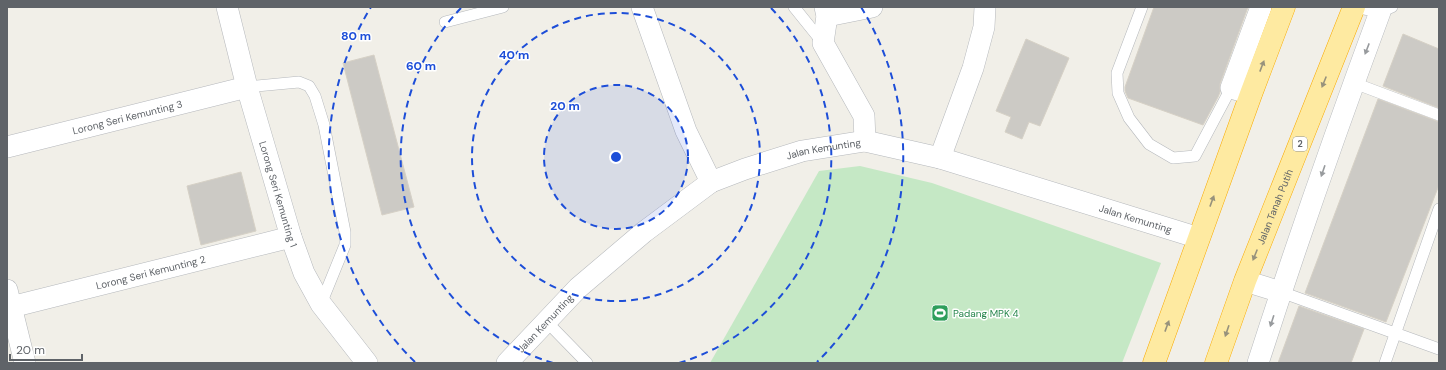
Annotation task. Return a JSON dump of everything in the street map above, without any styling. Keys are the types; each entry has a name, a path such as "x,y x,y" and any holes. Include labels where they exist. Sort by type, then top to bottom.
{"highway":[{"path":"1154,363 1199,238 1241,91 1284,7"},
{"name":"Jalan Tanah Putih","path":"1216,363 1245,281 1354,7"}],"street":[{"name":"Lorong Seri Kemunting 1","path":"227,7 247,87 291,237 304,273 321,304 367,363"},
{"path":"642,7 686,131 711,182"},
{"path":"865,141 864,116 823,43 826,11 872,7"},
{"path":"940,158 973,68 984,27 984,7"},
{"path":"1241,91 1261,7"},
{"path":"1258,363 1354,82 1386,10"},
{"name":"Lorong Seri Kemunting 3","path":"7,147 247,87"},
{"name":"Jalan Kemunting","path":"508,363 578,288 644,232 711,182 745,169 802,151 865,141 940,158 1199,238"},
{"name":"Lorong Seri Kemunting 2","path":"9,298 291,237"},
{"path":"1245,281 1281,292"},
{"path":"9,298 25,363"}],"lane":[{"path":"445,22 503,7"},
{"path":"794,7 823,43"},
{"path":"1142,7 1117,73 1118,93 1129,118 1149,144 1173,158 1195,156 1241,91"},
{"path":"1354,7 1386,10"},
{"path":"247,87 299,82 309,86 315,96 324,125 345,232 345,245 321,304"},
{"path":"1354,82 1439,115"},
{"path":"1385,363 1439,209"},
{"path":"1281,292 1439,349"},
{"path":"546,321 588,363"}],"green space":[{"name":"Padang MPK 4","path":"860,166 932,183 1161,263 1122,363 710,363 819,171"}],"building":[{"path":"1154,7 1248,7 1220,84 1220,92 1203,125 1128,98 1125,91 1125,87"},
{"path":"1403,34 1439,49 1439,108 1383,86"},
{"path":"1026,39 1069,58 1040,126 1029,122 1022,139 1005,132 1011,117 996,111"},
{"path":"374,55 414,207 382,215 343,63"},
{"path":"1378,99 1439,122 1439,185 1386,322 1305,293"},
{"path":"241,172 256,231 201,245 187,186"},
{"path":"1299,306 1364,329 1351,363 1278,363"}],"place":[{"name":"Padang MPK 4","path":"940,313"}]}
